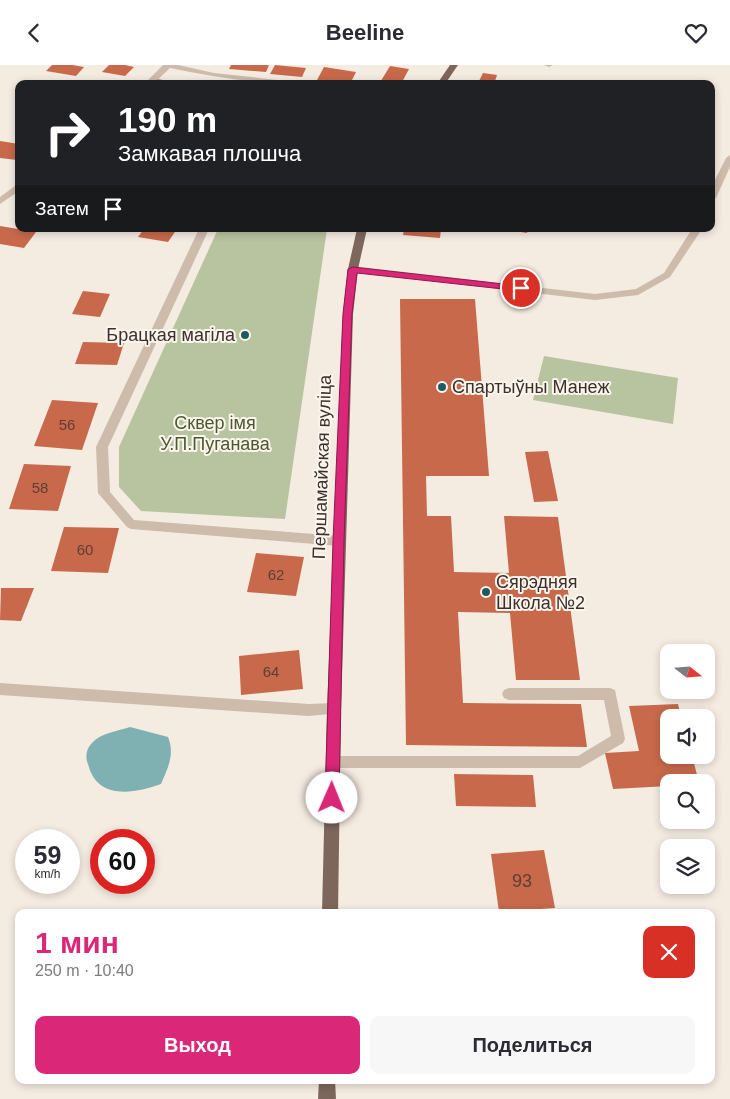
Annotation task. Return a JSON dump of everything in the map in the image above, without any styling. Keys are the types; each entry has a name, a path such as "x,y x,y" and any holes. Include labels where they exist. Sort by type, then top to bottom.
{"main road":[{"path":"444,80 454,65"},
{"name":"Першамайская вуліца","path":"330,909 332,762 348,314 353,269 361,232"},
{"path":"327,1084 327,1099"}],"street":[{"path":"152,80 168,65 214,75 260,80"},
{"path":"715,190 730,158"},
{"path":"0,201 15,189"},
{"path":"203,232 102,447 104,493 131,524 339,541"},
{"path":"353,269 595,297 638,292 667,275 695,232"},
{"path":"0,689 309,710 334,709"},
{"path":"332,762 580,761 618,739 610,695 509,694"}],"green space":[{"name":"Сквер імя У.П.Пуганава","path":"217,232 327,232 285,519 141,511 119,487 119,447"},
{"path":"544,356 678,378 673,424 533,400"}],"water":[{"path":"130,727 168,737 171,755 168,767 161,784 128,792 108,789 99,784 93,776 87,761 87,750 100,737"}],"building":[{"path":"52,65 84,67 76,76 46,71"},
{"path":"109,65 134,67 125,76 102,72"},
{"path":"231,65 269,65 266,72 229,69"},
{"path":"275,65 306,68 302,77 270,74"},
{"path":"390,66 409,69 403,80 381,80"},
{"path":"324,67 356,72 352,80 317,80"},
{"path":"483,73 497,75 495,80 480,80"},
{"path":"0,141 15,143 15,160 0,158"},
{"path":"0,226 15,228 15,232 36,232 24,248 0,244"},
{"path":"142,232 175,232 168,242 138,237"},
{"path":"404,232 441,232 440,238 403,235"},
{"path":"83,291 110,294 100,317 72,314"},
{"name":"Сярэдняя Школа №2","path":"400,299 475,299 489,476 426,476 427,516 451,516 454,572 509,573 504,516 558,517 580,680 516,680 510,613 458,612 463,703 581,704 587,747 406,745"},
{"path":"83,342 124,343 117,365 75,364"},
{"path":"52,400 98,403 82,450 34,446"},
{"path":"548,451 558,501 534,502 525,452"},
{"path":"24,464 71,466 58,511 9,509"},
{"path":"64,527 119,528 108,573 51,571"},
{"path":"256,553 304,557 296,596 247,592"},
{"path":"1,588 34,588 21,621 0,620"},
{"path":"299,650 303,689 241,695 239,656"},
{"path":"678,704 679,709 660,709 660,764 694,764 697,774 660,774 660,786 613,789 605,753 639,751 629,706"},
{"path":"454,774 533,775 536,807 456,806"},
{"path":"544,850 555,908 499,909 491,854"}],"place":[{"name":"Брацкая магіла","path":"245,335"},
{"name":"Спартыўны Манеж","path":"442,387"},
{"name":"Сярэдняя Школа №2","path":"486,592"}],"route":[{"path":"332,798 336,628 348,314 353,269 521,288"}]}
